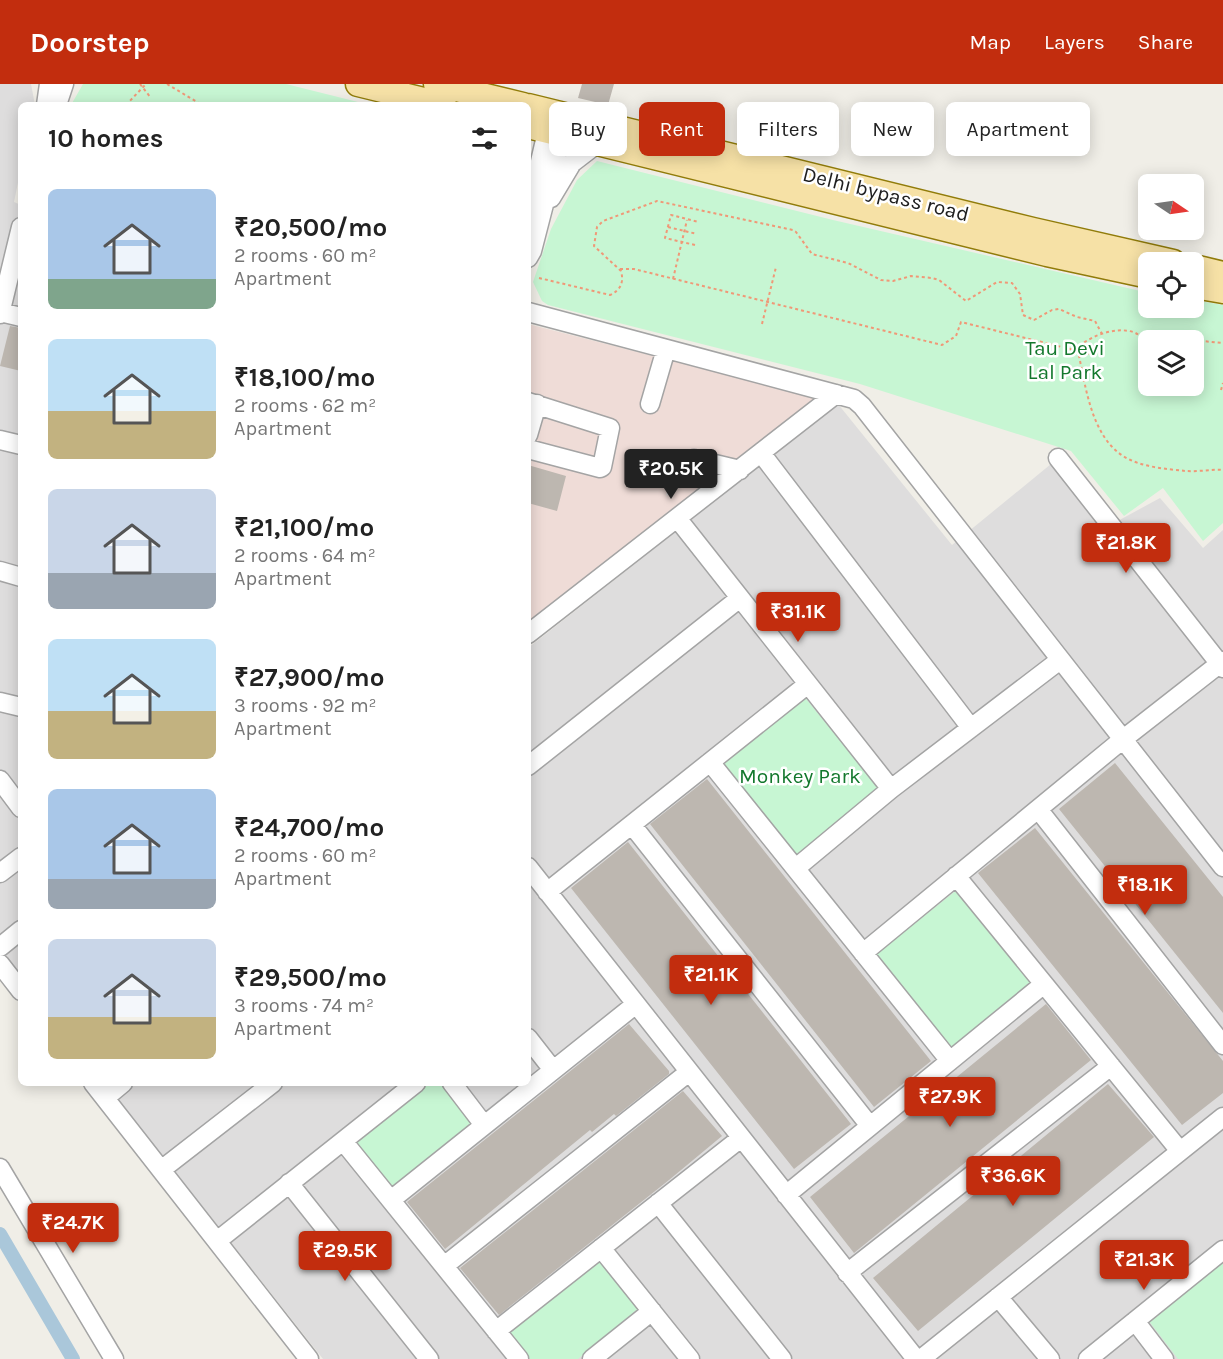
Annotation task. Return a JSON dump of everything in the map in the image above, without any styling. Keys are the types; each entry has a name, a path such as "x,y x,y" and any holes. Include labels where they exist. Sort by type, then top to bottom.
{"main road":[{"path":"358,84 432,102"},
{"path":"436,84 511,102"},
{"name":"Delhi bypass road","path":"547,121 1138,254"},
{"name":"Delhi bypass road","path":"627,150 1047,254 1138,274"},
{"path":"1204,269 1223,274"},
{"path":"1204,288 1223,291"}],"street":[{"path":"52,94 70,84"},
{"path":"531,211 547,121"},
{"path":"531,211 572,163 581,156"},
{"path":"18,234 6,264 0,313 18,316"},
{"path":"531,313 854,399 862,406 1223,867"},
{"path":"650,404 666,349"},
{"path":"531,632 836,394"},
{"path":"531,450 600,468 610,430 608,426 532,403"},
{"path":"0,440 18,444"},
{"path":"761,453 971,728"},
{"path":"863,953 1122,740 1222,664 1058,458"},
{"path":"687,477 694,459 740,470"},
{"path":"677,518 891,789"},
{"path":"0,572 18,576"},
{"path":"531,764 740,598"},
{"path":"796,868 891,789 1060,660"},
{"path":"548,892 808,684"},
{"path":"0,702 18,706"},
{"path":"710,762 950,1061"},
{"path":"0,780 18,804"},
{"path":"1038,809 1223,1045"},
{"path":"632,825 870,1126"},
{"path":"0,873 18,859"},
{"path":"531,871 916,1359"},
{"path":"956,876 1180,1151"},
{"path":"0,946 18,932"},
{"path":"0,964 18,987"},
{"path":"786,1195 1044,984"},
{"path":"391,1200 636,1004"},
{"path":"531,1042 553,1070"},
{"path":"847,1273 1111,1066"},
{"path":"444,1266 689,1072"},
{"path":"95,1086 309,1359"},
{"path":"105,1098 119,1086"},
{"path":"161,1170 269,1086"},
{"path":"217,1241 412,1086"},
{"path":"454,1086 484,1125"},
{"path":"921,1359 1223,1117"},
{"path":"496,1331 741,1138"},
{"path":"344,1141 519,1359"},
{"path":"0,1168 114,1359"},
{"path":"290,1183 429,1359"},
{"path":"658,1203 782,1359"},
{"path":"601,1248 690,1359"},
{"path":"1088,1359 1223,1250"},
{"path":"998,1297 1050,1359"},
{"path":"592,1359 652,1311"},
{"path":"1135,1322 1164,1359"}],"path":[{"path":"128,102 141,85 146,84"},
{"path":"167,84 197,102"},
{"path":"141,85 151,98"},
{"path":"539,278 610,295 616,292 622,284 622,277 619,269 594,246 597,227 603,221 657,201 792,230 812,254 848,263 881,280 893,281 911,276 939,280 966,301 997,282 1012,283 1020,294 1023,315 1028,319 1034,320 1053,310 1064,310 1077,317 1095,321 1102,330 1102,334"},
{"path":"695,245 665,238 670,215 699,222"},
{"path":"673,279 688,219"},
{"path":"668,227 697,234"},
{"path":"762,324 776,267"},
{"path":"619,269 634,269 942,345 956,336 961,322 1098,356"},
{"path":"1076,350 1088,339 1102,334 1130,331 1138,336"},
{"path":"1204,341 1223,343"},
{"path":"1076,350 1089,402 1101,431 1114,448 1134,461 1158,467 1186,471 1223,470"},
{"path":"1221,390 1223,383"}],"shaded area":[{"path":"0,84 31,84 34,102 18,102 18,183 14,202 18,204 18,973 0,951"},
{"path":"531,325 814,397 811,406 531,623"},
{"path":"838,404 952,545 1051,464 1103,529 1160,498 1203,548 1223,530 1223,1359 323,1359 107,1086 531,1086 531,646"},
{"path":"677,451 718,462 666,496"}],"green space":[{"path":"83,84 286,84 358,102 73,102"},
{"name":"Tau Devi Lal Park","path":"597,161 833,220 1138,290 1138,318 1204,318 1204,302 1223,305 1223,523 1203,541 1163,488 1124,516 1071,451 860,384 548,305 542,301 533,282 551,229 577,180"},
{"name":"Monkey Park","path":"803,695 880,790 797,857 721,762"},
{"path":"958,889 1034,983 951,1051 874,956"},
{"path":"419,1086 446,1086 475,1122 391,1189 352,1139"},
{"path":"597,1258 639,1308 578,1359 530,1359 508,1332"},
{"path":"1223,1263 1223,1359 1178,1359 1148,1320"}],"building":[{"path":"582,84 614,84 609,102 578,98"},
{"path":"10,326 18,327 18,370 0,366"},
{"path":"531,466 566,476 557,511 531,504"},
{"path":"1115,763 1223,897 1223,1013 1059,809"},
{"path":"707,779 931,1061 874,1107 650,824"},
{"path":"1035,828 1223,1061 1223,1093 1182,1125 978,873"},
{"path":"628,842 851,1124 794,1169 571,888"},
{"path":"1046,1004 1091,1060 854,1253 810,1197"},
{"path":"629,1024 669,1071 669,1074 616,1116 614,1114 592,1132 590,1130 445,1249 407,1202"},
{"path":"1108,1084 1154,1137 918,1331 873,1278"},
{"path":"683,1091 722,1136 499,1315 460,1268"}],"waterway":[{"path":"0,1234 73,1359"}]}
